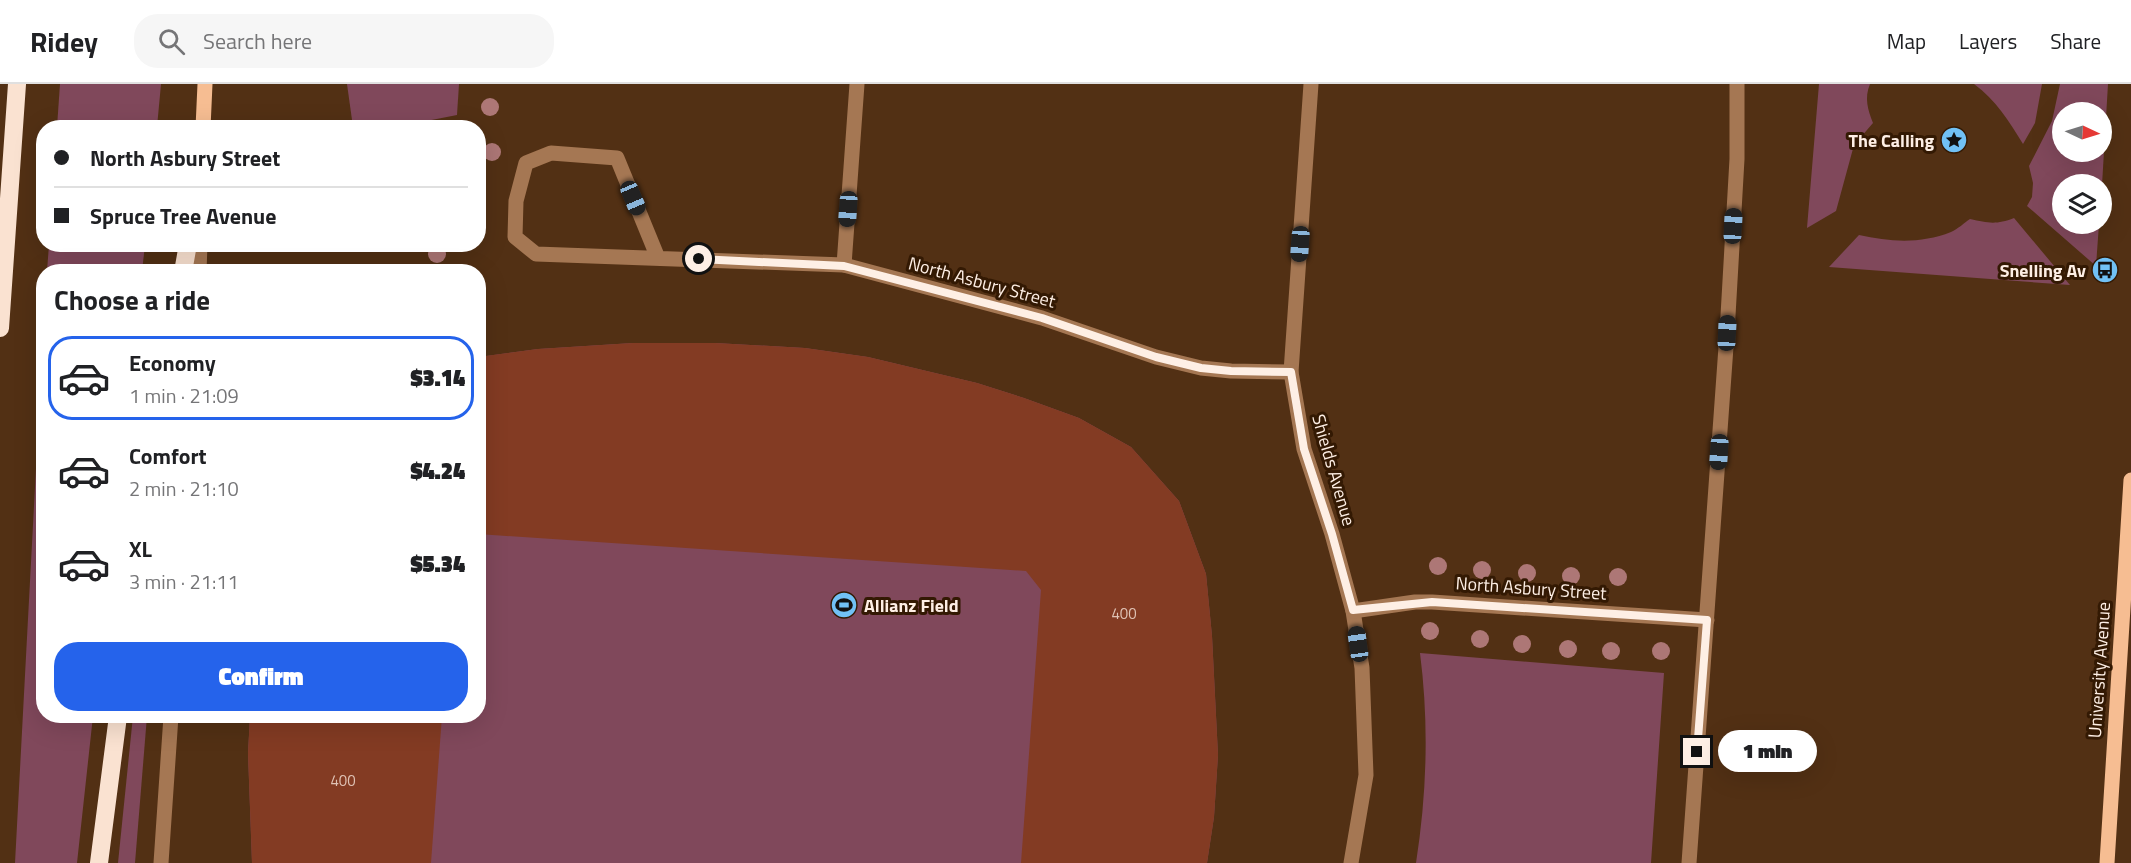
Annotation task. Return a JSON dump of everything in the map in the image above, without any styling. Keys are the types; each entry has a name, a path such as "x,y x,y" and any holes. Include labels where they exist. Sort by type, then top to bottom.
{"highway":[{"path":"0,328 17,84"},
{"path":"99,863 117,723"}],"main road":[{"path":"203,120 205,84"},
{"name":"University Avenue","path":"2107,863 2131,480"}],"street":[{"path":"844,266 857,84"},
{"name":"Shields Avenue","path":"1311,84 1291,372 1304,449 1332,534 1353,610 1362,668 1366,775 1352,863"},
{"path":"1689,863 1737,159 1737,84"},
{"name":"North Asbury Street","path":"658,258 617,158 551,153 526,163 516,201 515,237 536,254 844,266 1042,318 1167,360 1201,368 1231,371 1291,372"},
{"name":"North Asbury Street","path":"1353,610 1432,602 1707,620"},
{"path":"161,863 171,723"}],"shaded area":[{"path":"60,84 161,84 158,120 57,120"},
{"path":"347,84 459,84 457,115 432,120 352,120"},
{"path":"1819,84 1870,84 1867,99 1873,123 1854,145 1836,211 1807,228"},
{"path":"1974,84 2042,84 2035,123 2023,144 1995,104"},
{"path":"2060,84 2108,84 2107,102 2056,102"},
{"path":"2052,121 2052,162 2103,162 2103,174 2052,174 2052,228 2027,206 2032,197 2033,183 2029,166"},
{"path":"2014,218 2070,285 1829,267 1859,235 1894,240 1928,239 1951,232 1970,219 1992,223"},
{"path":"2059,234 2098,234 2096,266"},
{"path":"48,252 144,252 143,264 48,264"},
{"name":"Allianz Field","path":"633,343 715,343 805,348 868,357 977,383 1024,398 1079,418 1131,447 1179,501 1206,574 1212,636 1218,755 1214,817 1207,863 252,863 248,753 250,723 486,723 486,356 538,349"},
{"path":"36,468 36,723 92,723 77,863 15,863"},
{"path":"1420,653 1664,673 1651,863 1416,863 1423,810 1426,758 1425,706"},
{"path":"132,723 146,723 135,863 118,863"}],"building":[{"name":"Allianz Field","path":"633,343 715,343 805,348 868,357 977,383 1024,398 1079,418 1131,447 1179,501 1206,574 1212,636 1218,755 1214,817 1207,863 1021,863 1041,590 1026,571 486,535 486,356 538,349"},
{"path":"250,723 441,723 431,863 252,863 248,753"}],"place":[{"name":"The Calling","path":"1954,140"},
{"name":"Snelling Av","path":"2105,270"},
{"name":"Allianz Field","path":"844,605"}],"route":[{"path":"699,259 844,266 1042,318 1156,357 1201,368 1291,372 1304,449 1332,534 1353,610 1432,602 1707,620 1697,752"}]}
